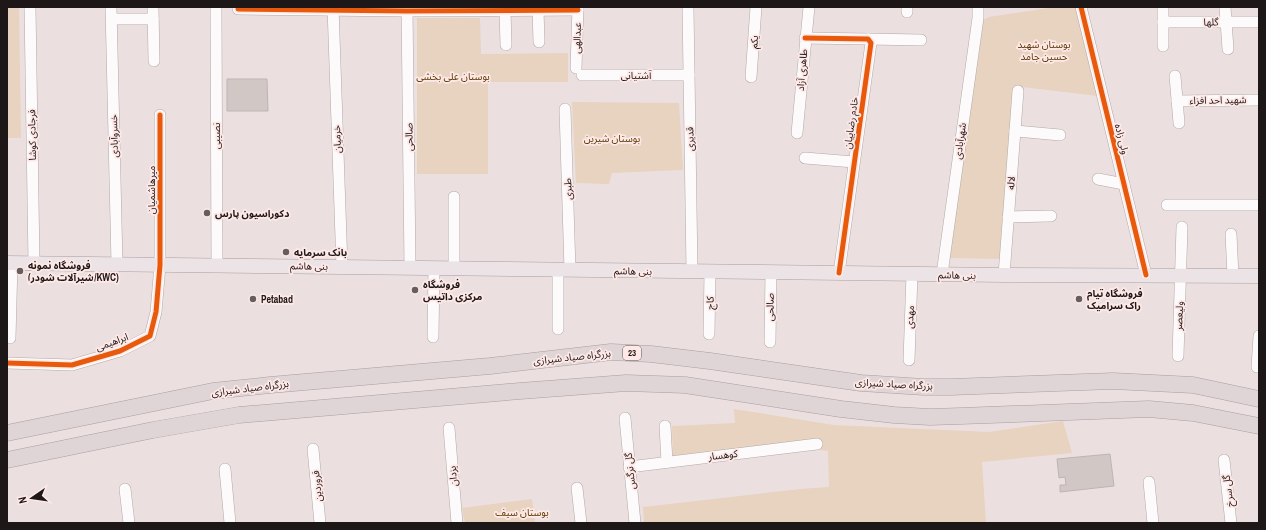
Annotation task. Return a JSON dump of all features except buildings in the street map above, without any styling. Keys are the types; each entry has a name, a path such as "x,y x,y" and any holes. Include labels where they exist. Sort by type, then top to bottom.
{"highway":[{"name":"بزرگراه صیاد شیرازی","path":"7,433 212,391 490,366 611,352 651,354 710,361 861,383 951,387 1113,381 1193,385 1259,399"},
{"path":"7,460 154,430 239,415 626,383 685,385 841,409 894,415 945,416 1149,409 1193,413 1259,426"}],"main road":[{"name":"بنی هاشم","path":"9,263 1004,275 1259,276"}],"street":[{"name":"فرجادی کوشا","path":"30,7 34,263"},
{"name":"خسروآبادی","path":"111,7 117,264"},
{"path":"153,7 154,61"},
{"name":"نصیبی","path":"216,7 217,265"},
{"name":"قدیری","path":"688,7 692,271"},
{"name":"یکم","path":"751,77 756,7"},
{"name":"طاهری آزاد","path":"797,133 809,7"},
{"name":"شهرآبادی","path":"942,274 978,18 978,7"},
{"name":"ولی زاده","path":"1081,7 1146,275"},
{"path":"1163,7 1163,46"},
{"path":"1225,7 1228,49"},
{"path":"238,9 407,9 505,11 578,9"},
{"name":"خرمیان","path":"333,9 342,267"},
{"name":"صالحی","path":"407,9 410,268"},
{"name":"عبدالهی","path":"578,9 579,72"},
{"path":"538,10 538,42"},
{"path":"505,11 506,45"},
{"path":"112,19 153,18"},
{"name":"گلها","path":"1163,22 1259,22"},
{"path":"805,38 921,40"},
{"name":"خادم رضاییان","path":"839,273 871,43 868,39"},
{"name":"آشتیانی","path":"579,72 689,75"},
{"path":"1175,76 1178,123"},
{"name":"لاله","path":"1004,275 1018,91"},
{"name":"شهید احد افزاء","path":"1177,101 1259,100"},
{"name":"طبری","path":"558,329 564,270 565,108"},
{"name":"میرهاشمیان","path":"160,115 160,265"},
{"path":"1015,131 1060,135"},
{"path":"805,158 854,162"},
{"path":"1098,179 1124,184"},
{"path":"454,198 454,268"},
{"path":"1167,205 1259,205"},
{"path":"1008,217 1051,216"},
{"name":"ولیعصر","path":"1178,356 1182,227"},
{"path":"1231,234 1233,276"},
{"path":"9,263 10,338"},
{"name":"ابراهیمی","path":"7,363 72,365 120,351 150,336 156,312 160,265"},
{"path":"433,337 434,268"},
{"name":"کاج","path":"709,334 710,271"},
{"name":"صالحی","path":"770,342 771,272"},
{"name":"مهدی","path":"909,360 912,274"},
{"path":"1257,367 1259,336"},
{"name":"گل نرگس","path":"625,418 635,523"},
{"path":"665,426 667,462"},
{"name":"یزدان","path":"448,428 457,523"},
{"name":"کوهسار","path":"629,467 817,444"},
{"name":"فروردین","path":"313,449 320,523"},
{"name":"گل سرخ","path":"1224,460 1231,523"},
{"path":"225,469 230,523"},
{"path":"1149,482 1153,523"},
{"path":"576,488 581,523"},
{"path":"125,489 129,523"}],"green space":[{"path":"7,7 19,7 21,138 7,138"},
{"name":"بوستان شهید حسین جامد","path":"1055,7 1076,7 1098,96 1014,86 1001,259 949,258 983,20 989,17"},
{"name":"بوستان علی بخشی","path":"417,18 480,18 481,54 568,53 568,82 488,82 488,174 417,174"},
{"name":"بوستان شیرین","path":"572,102 679,103 683,170 612,173 609,184 576,183"},
{"path":"734,409 834,425 989,432 1063,421 1072,453 982,462 986,523 644,523 643,507 829,487 828,451 778,444 673,458 672,426 735,423"},
{"name":"بوستان سیف","path":"532,499 535,523 465,523 462,508"}],"cycle path":[{"path":"1081,7 1146,275"},
{"path":"238,9 407,11 578,10"},
{"path":"805,38 868,39 871,43 839,273"},
{"path":"7,363 72,365 120,351 150,336 156,312 160,265 160,115"}],"place":[{"name":"دکوراسیون پارس","path":"207,213"},
{"name":"بانک سرمایه","path":"286,252"},
{"name":"فروشگاه نمونه (شیرآلات شودر/KWC)","path":"20,271"},
{"name":"فروشگاه مرکزی داتیس","path":"415,290"},
{"name":"Petabad","path":"253,299"},
{"name":"فروشگاه تیام راک سرامیک","path":"1079,299"}]}
